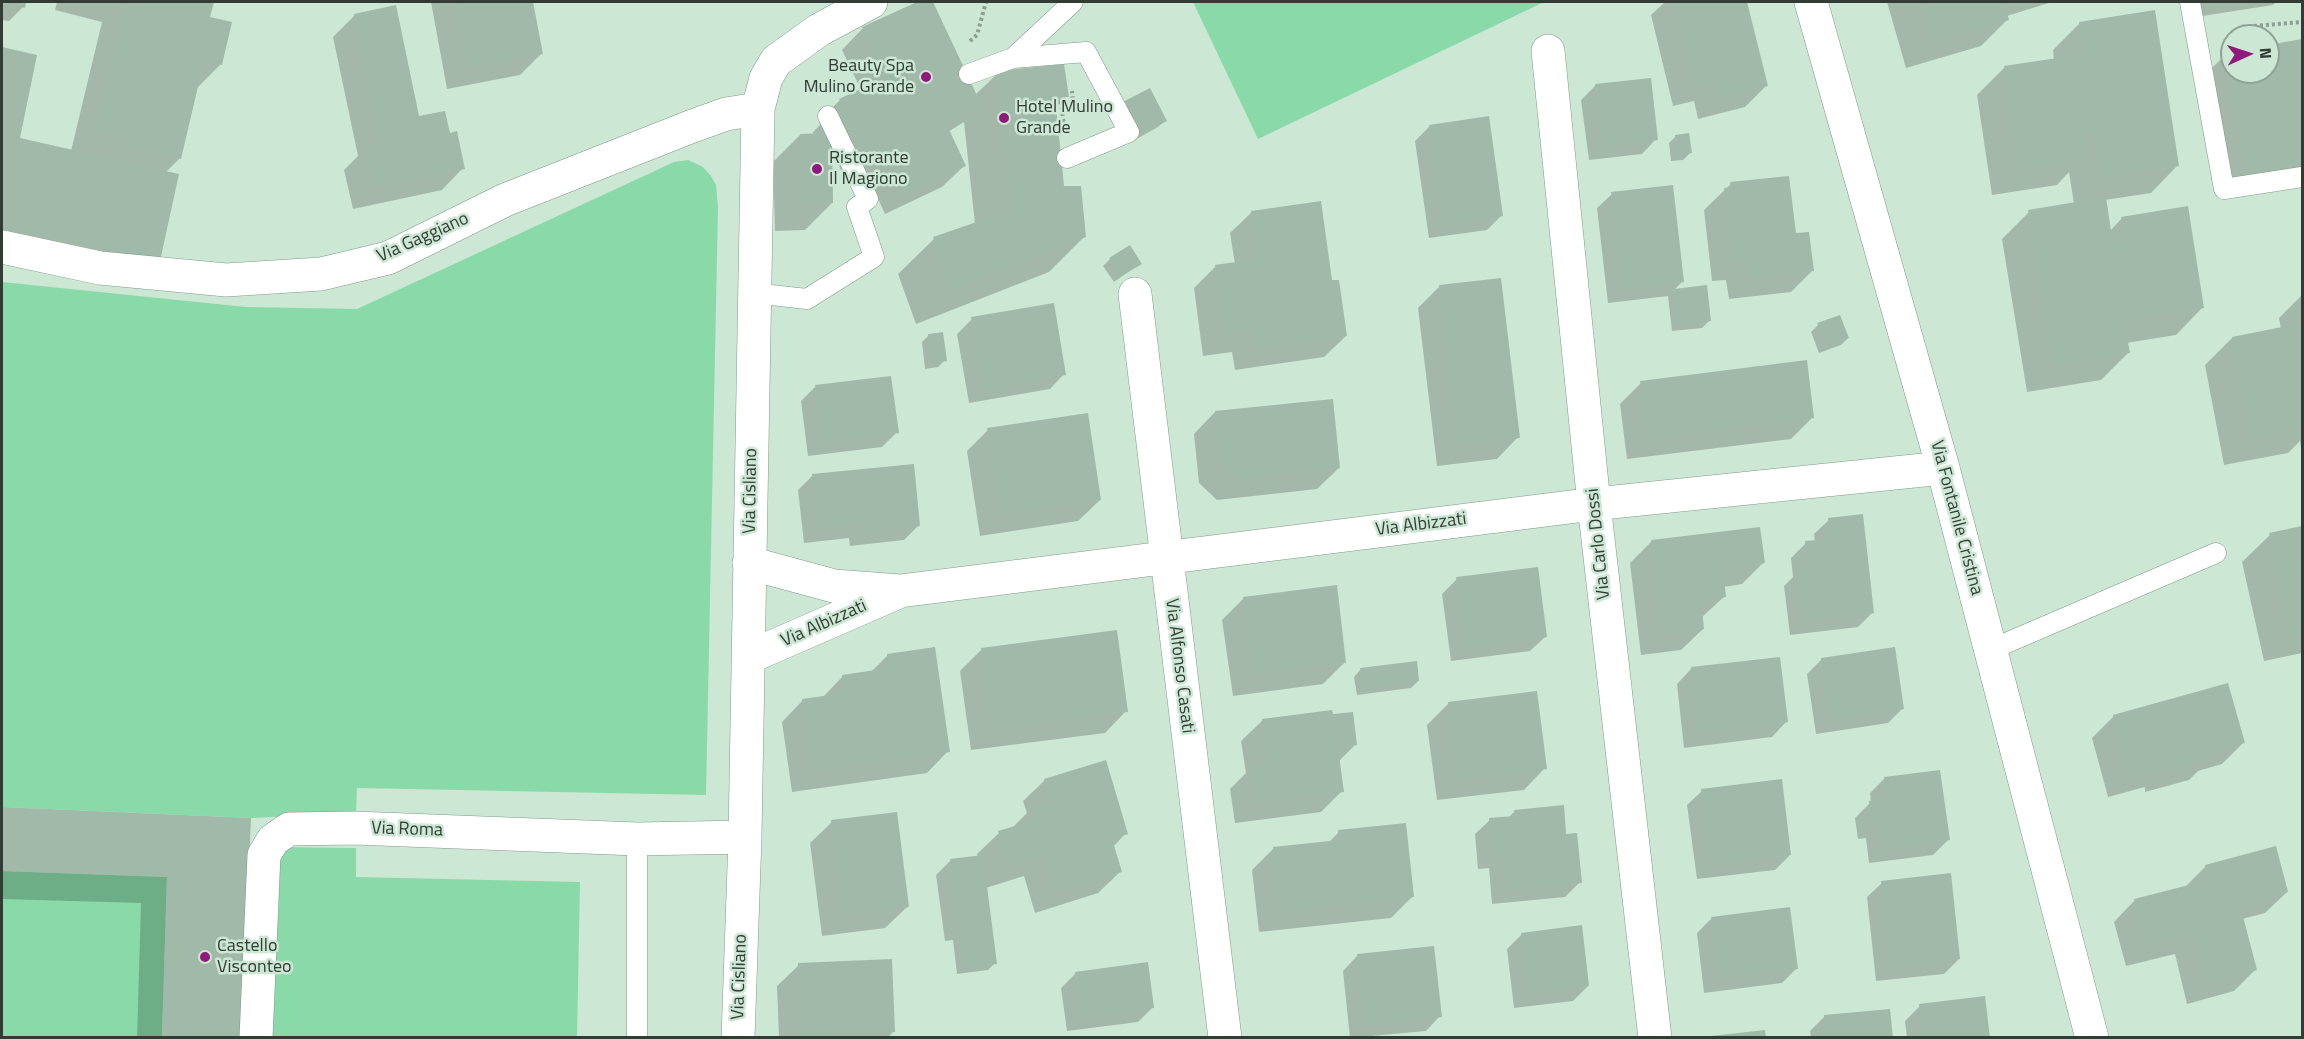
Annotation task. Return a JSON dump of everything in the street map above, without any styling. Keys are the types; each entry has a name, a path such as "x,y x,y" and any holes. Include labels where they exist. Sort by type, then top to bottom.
{"street":[{"name":"Via Cisliano","path":"738,1038 749,657 753,293 758,108 766,78 776,61 819,30 871,2"},
{"name":"Via Fontanile Cristina","path":"1811,2 1943,468 2092,1038"},
{"name":"Via Carlo Dossi","path":"1548,51 1594,504 1655,1038"},
{"name":"Via Gaggiano","path":"2,247 100,268 226,280 321,274 388,258 505,200 690,127 726,114 758,108"},
{"name":"Via Alfonso Casati","path":"1135,294 1225,1038"},
{"name":"Via Albizzati","path":"749,563 834,586 900,591 1594,504 1943,468"},
{"name":"Via Albizzati","path":"749,657 900,591"},
{"name":"Via Roma","path":"256,1038 264,855 273,840 289,829 355,828 637,839 745,837"}],"lane":[{"path":"1013,58 1073,2"},
{"path":"2190,2 2224,189 2302,177"},
{"path":"969,74 1013,58 1086,52 1129,132 1067,159"},
{"path":"753,293 807,299 874,257 857,207 868,199 828,116"},
{"path":"1990,650 2216,554"},
{"path":"637,839 637,1038"}],"path":[{"path":"964,47 977,35 986,2"},
{"path":"2278,24 2302,22"},
{"path":"1066,54 1073,102 1061,101 1067,159"}],"green space":[{"path":"1193,2 1544,2 1258,139"},
{"path":"688,160 703,167 711,176 716,185 718,207 706,795 357,788 356,813 251,818 2,807 2,282 246,307 357,309 674,162"},
{"path":"272,847 356,848 356,877 580,882 577,1037 269,1038"},
{"path":"2,871 167,877 162,1037 2,1038"}],"building":[{"path":"3,2 26,2 25,8"},
{"path":"127,2 214,2 210,17 232,22 222,65 204,61 181,159 126,146 127,138 96,130"},
{"path":"456,2 533,2 543,54 468,68"},
{"path":"917,2 933,2 982,106 946,123 966,166 907,193 886,149 867,159 855,134 847,138 833,109 843,105 839,99 886,77 862,27"},
{"path":"1674,2 1747,2 1768,86 1719,98 1715,80 1695,85"},
{"path":"1922,2 2004,2 2009,20 1933,42"},
{"path":"396,5 419,116 445,111 450,133 457,131 465,169 374,188 365,147 381,144 354,14"},
{"path":"2155,10 2179,166 2101,178 2094,131 2082,133 2086,158 2019,169 2004,66 2084,54 2079,22"},
{"path":"2302,39 2302,169 2247,178 2231,84 2280,84 2280,43"},
{"path":"2,47 37,55 20,138 179,174 160,261 2,228"},
{"path":"1064,64 1069,97 1055,97 1064,186 1081,186 1086,237 951,290 933,237 1000,214 1001,219 1013,213 997,71"},
{"path":"1651,78 1658,140 1603,146 1595,84"},
{"path":"1150,88 1167,121 1138,136 1121,103"},
{"path":"1489,116 1503,216 1443,224 1429,125"},
{"name":"Ristorante Il Magiono","path":"832,133 833,203 801,204 800,134"},
{"path":"1689,133 1692,153 1677,155 1675,135"},
{"path":"1789,176 1796,233 1809,232 1814,271 1750,278 1747,259 1733,261 1724,188 1731,187 1730,182"},
{"path":"1673,185 1684,282 1622,290 1611,192"},
{"path":"2106,197 2113,244 2126,242 2121,217 2188,206 2204,308 2124,321 2130,353 2054,366 2028,210"},
{"path":"1321,201 1332,280 1339,280 1347,336 1256,349 1253,331 1224,335 1215,265 1258,259 1251,211"},
{"path":"1130,245 1142,264 1121,276 1109,258"},
{"path":"1501,278 1520,438 1458,445 1439,285"},
{"path":"1707,285 1711,321 1679,325 1674,289"},
{"path":"1054,303 1066,375 984,390 971,317"},
{"path":"1840,315 1849,338 1827,347 1817,323"},
{"path":"2302,323 2302,429 2251,438 2232,337"},
{"path":"943,332 947,361 932,363 928,334"},
{"path":"1807,360 1814,418 1648,439 1640,381"},
{"path":"891,376 899,433 822,442 815,385"},
{"path":"1333,399 1340,468 1239,479 1220,461 1215,411"},
{"path":"1088,413 1101,500 1001,515 987,428"},
{"path":"914,464 920,526 864,532 863,524 818,529 812,474"},
{"path":"1863,514 1874,613 1804,621 1798,570 1808,569 1805,541 1830,539 1828,518"},
{"path":"2302,526 2302,632 2290,635 2269,533"},
{"path":"1760,527 1765,563 1723,569 1726,597 1701,600 1704,629 1663,635 1651,540"},
{"path":"1538,567 1547,637 1465,648 1456,577"},
{"path":"1337,585 1346,663 1254,675 1243,597"},
{"path":"1117,630 1128,712 992,730 981,648"},
{"path":"935,647 950,752 813,771 802,699 845,693 842,675 889,668 887,654"},
{"path":"1895,647 1904,709 1830,720 1821,658"},
{"path":"1780,657 1788,722 1698,734 1691,667"},
{"path":"1417,661 1419,681 1363,689 1360,668"},
{"path":"2228,683 2245,743 2211,753 2212,759 2167,771 2166,767 2129,777 2113,715"},
{"path":"1537,691 1547,769 1458,780 1448,702"},
{"path":"1332,710 1333,714 1353,712 1357,745 1338,748 1344,792 1256,803 1251,766 1268,764 1262,719"},
{"path":"1106,760 1128,834 1112,839 1122,872 1056,892 1046,856 1009,867 998,831 1035,820 1031,807 1050,801 1044,779"},
{"path":"1940,770 1950,840 1884,849 1880,824 1872,825 1869,801 1887,799 1884,777"},
{"path":"1782,779 1791,855 1711,865 1701,789"},
{"path":"1564,805 1566,834 1577,833 1582,883 1507,890 1504,854 1492,855 1489,818 1515,816 1514,810"},
{"name":"Castello Visconteo","path":"2,807 251,818 242,1038 162,1038 167,877 2,871"},
{"path":"897,812 909,907 843,916 831,820"},
{"path":"1406,823 1414,897 1280,912 1273,847 1339,840 1338,830"},
{"path":"2276,846 2288,892 2240,905 2257,970 2208,983 2196,933 2147,945 2134,899 2209,880 2205,865"},
{"path":"983,855 997,964 964,968 950,859"},
{"path":"1951,873 1960,959 1890,967 1881,881"},
{"path":"1790,907 1798,969 1719,979 1711,917"},
{"path":"1582,925 1589,986 1528,994 1521,933"},
{"path":"1434,946 1442,1017 1365,1026 1357,954"},
{"path":"892,959 895,1032 801,1037 798,963"},
{"path":"1148,962 1154,1008 1081,1017 1075,972"},
{"path":"1985,996 1990,1038 1923,1038 1919,1004"},
{"path":"1890,1009 1893,1038 1826,1038 1824,1015"},
{"path":"1765,1030 1766,1038 1712,1038 1711,1036"}],"place":[{"name":"Beauty Spa Mulino Grande","path":"926,77"},
{"name":"Hotel Mulino Grande","path":"1004,118"},
{"name":"Ristorante Il Magiono","path":"817,169"},
{"name":"Castello Visconteo","path":"205,957"}]}
